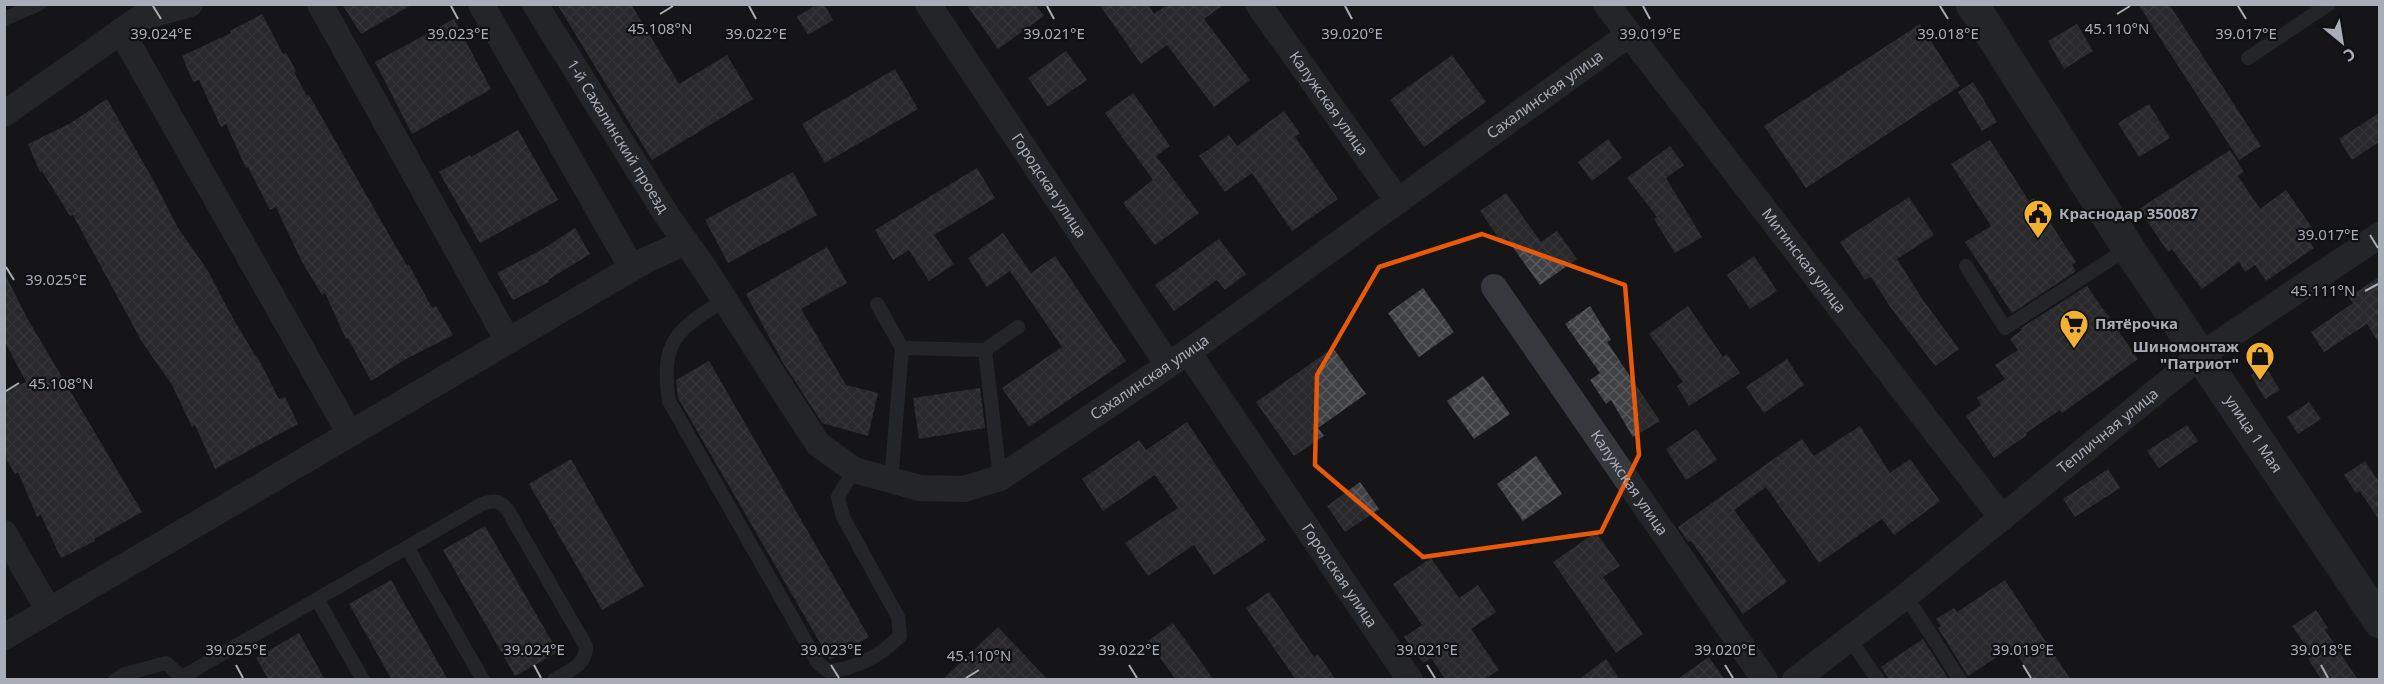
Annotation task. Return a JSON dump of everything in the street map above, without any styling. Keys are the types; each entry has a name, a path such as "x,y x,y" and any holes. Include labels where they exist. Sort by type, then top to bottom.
{"street":[{"path":"4,114 140,18 190,4"},
{"path":"320,4 508,341"},
{"path":"481,4 632,268"},
{"name":"1-й Сахалинский проезд","path":"535,4 666,214 702,265"},
{"name":"Городская улица","path":"928,4 1178,359 1410,680"},
{"name":"Калужская улица","path":"1258,4 1398,201"},
{"name":"Митинская улица","path":"1606,4 1628,35 2010,512"},
{"name":"улица 1 Мая","path":"1972,4 2128,248 2379,622"},
{"path":"121,31 350,434"},
{"name":"Сахалинская улица","path":"702,265 818,444 854,470 920,488 964,489 999,478 1178,359 1628,35"},
{"name":"Тепличная улица","path":"1795,680 1906,596 2201,355 2379,235"},
{"path":"4,637 632,268 686,242"},
{"name":"Калужская улица","path":"1494,287 1765,680"},
{"path":"4,534 49,611"}],"lane":[{"path":"4,19 39,4"},
{"path":"2248,58 2329,4"},
{"path":"1966,266 2005,328 2128,248"},
{"path":"725,300 690,321 676,337 668,356 666,379 669,401 818,663 828,671 848,669 887,649 900,636 898,617 843,517 838,497 854,470"},
{"path":"877,304 902,348 891,481"},
{"path":"902,348 985,350 1018,327"},
{"path":"985,350 999,478"},
{"path":"115,680 125,674 165,663 184,678 490,501 502,504 586,646 582,662 554,680"},
{"path":"407,547 483,680"},
{"path":"1906,596 1960,680"},
{"path":"317,599 363,680"},
{"path":"1850,639 1878,680"}],"highlighted area":[{"path":"1482,234 1625,285 1639,455 1601,532 1423,557 1315,465 1317,375 1379,267"}],"building":[{"path":"342,4 413,4 361,34"},
{"path":"557,4 631,4 679,84 727,55 753,99 652,160"},
{"path":"817,4 824,4 833,20 808,35 797,17"},
{"path":"966,4 1035,4 1044,16 998,49"},
{"path":"1099,4 1148,4 1154,14 1168,4 1225,4 1204,19 1250,80 1214,107 1167,45 1141,64"},
{"path":"2138,4 2169,4 2261,146 2239,160"},
{"path":"262,14 283,54 286,53 296,71 294,72 307,96 309,95 407,266 409,265 432,308 436,306 453,335 406,359 371,381 348,338 346,339 325,293 322,295 302,262 276,207 270,210 248,167 246,168 226,124 221,127 199,80 193,82 182,56 231,33 230,31"},
{"path":"454,19 491,89 412,134 375,62"},
{"path":"1920,24 1960,86 1806,188 1764,126"},
{"path":"2077,24 2093,51 2064,69 2048,41"},
{"path":"1066,51 1087,80 1048,107 1028,78"},
{"path":"1452,55 1486,102 1424,147 1390,100"},
{"path":"895,69 918,109 825,163 802,124"},
{"path":"1973,82 1997,122 1982,131 1958,92"},
{"path":"1133,93 1170,146 1156,156 1199,213 1155,245 1123,203 1153,180 1105,113"},
{"path":"107,99 178,228 208,271 279,399 285,397 298,424 215,469 195,425 192,427 172,385 142,342 73,215 70,216 42,171 40,172 28,144 69,124"},
{"path":"2149,104 2170,138 2139,157 2118,123"},
{"path":"1284,111 1300,133 1295,137 1338,199 1292,231 1252,173 1225,192 1199,156 1229,135 1237,146"},
{"path":"2379,113 2379,142 2352,160 2339,139"},
{"path":"518,130 558,200 480,243 439,172"},
{"path":"1608,139 1622,158 1592,181 1578,162"},
{"path":"1990,140 2029,201 2034,198 2076,262 2072,265 2076,271 2012,313 1965,242 1991,226 1951,164"},
{"path":"1670,146 1684,165 1666,178 1702,237 1675,253 1654,219 1657,217 1627,178"},
{"path":"2230,150 2244,172 2238,176 2260,209 2286,190 2312,228 2304,234 2314,248 2266,281 2255,265 2245,272 2239,262 2202,289 2172,249 2168,252 2139,209"},
{"path":"977,168 995,198 934,235 954,264 929,281 909,250 893,260 875,230"},
{"path":"793,172 817,215 728,263 705,220"},
{"path":"1506,193 1541,242 1557,231 1577,259 1540,285 1507,239 1502,243 1480,211"},
{"path":"1909,197 1934,235 1897,259 1923,300 1959,349 1935,366 1891,308 1871,277 1865,280 1840,242"},
{"path":"575,228 590,254 548,280 549,282 513,300 497,273 543,249"},
{"path":"1003,233 1031,273 1055,256 1126,361 1029,427 1002,388 1062,347 1010,271 987,287 968,258"},
{"path":"1219,239 1246,274 1225,290 1217,280 1174,311 1155,285"},
{"path":"827,247 847,283 801,309 846,385 878,393 868,436 822,423 782,361 746,294"},
{"path":"1754,256 1777,291 1750,309 1727,275"},
{"path":"4,272 27,318 142,512 94,539 95,541 61,558 41,515 37,517 18,472 15,474 4,455 4,391 26,382 4,340"},
{"path":"2379,277 2379,343 2367,324 2324,352 2311,332 2353,303 2349,297"},
{"name":"Пятёрочка","path":"2087,286 2138,359 2062,413 2060,410 2026,433 2027,435 1994,458 1966,416 1981,405 1977,398 2005,379 1995,365 2018,350 2010,339 2022,330 2021,328"},
{"path":"1423,288 1454,332 1419,357 1388,313"},
{"path":"1590,306 1611,340 1607,342 1660,421 1633,437 1611,400 1606,404 1590,380 1600,373 1565,324"},
{"path":"1688,306 1723,357 1727,354 1740,373 1689,406 1677,386 1683,382 1649,334"},
{"path":"1333,348 1366,394 1318,428 1324,436 1294,456 1256,402"},
{"path":"1787,359 1804,385 1764,413 1746,387"},
{"path":"709,361 869,637 830,660 678,398 676,380"},
{"path":"2265,366 2280,390 2265,399 2251,375"},
{"path":"1483,376 1510,414 1474,439 1447,401"},
{"path":"980,388 985,428 919,439 913,398"},
{"path":"2309,402 2321,419 2298,434 2287,417"},
{"path":"1187,422 1266,540 1214,575 1194,545 1148,576 1125,543 1178,508 1155,475 1103,511 1082,479 1139,440 1146,450"},
{"path":"2187,425 2198,441 2159,468 2147,451"},
{"path":"1860,426 1890,473 1910,459 1940,501 1894,535 1882,519 1819,563 1766,487 1734,510 1787,582 1743,614 1691,541 1688,542 1678,527 1802,439 1814,456"},
{"path":"1696,429 1717,460 1686,480 1666,449"},
{"path":"1536,456 1562,494 1523,521 1497,484"},
{"path":"571,459 644,586 602,610 529,484"},
{"path":"2365,461 2379,482 2379,520 2360,491 2356,493 2344,475"},
{"path":"2108,469 2120,488 2075,517 2063,499"},
{"path":"1360,482 1379,509 1345,532 1327,506"},
{"path":"485,526 558,652 515,676 443,550"},
{"path":"1596,532 1620,566 1603,577 1643,634 1616,653 1553,562"},
{"path":"1431,558 1459,598 1478,585 1496,612 1471,629 1499,670 1483,680 1446,680 1431,658 1423,663 1404,637 1422,625 1393,584"},
{"path":"391,580 448,680 392,680 349,604"},
{"path":"2005,580 2071,680 2034,680 2012,647 1968,676 1938,628 1941,626 1936,619 1954,608 1957,612"},
{"path":"1269,592 1314,657 1318,654 1336,680 1296,680 1246,608"},
{"path":"2316,610 2328,628 2325,630 2358,680 2322,680 2308,659 2313,656 2292,626"},
{"path":"1173,623 1214,680 1176,680 1148,641"},
{"path":"998,627 1048,680 942,680"},
{"path":"299,633 325,680 269,680 256,658"},
{"path":"1923,639 1949,680 1890,680 1881,667"},
{"path":"1709,657 1725,680 1676,680"},
{"path":"1606,659 1620,680 1578,680"}],"place":[{"name":"Краснодар 350087","path":"2038,240"},
{"name":"Пятёрочка","path":"2074,350"},
{"name":"Шиномонтаж \"Патриот\"","path":"2260,382"}]}
